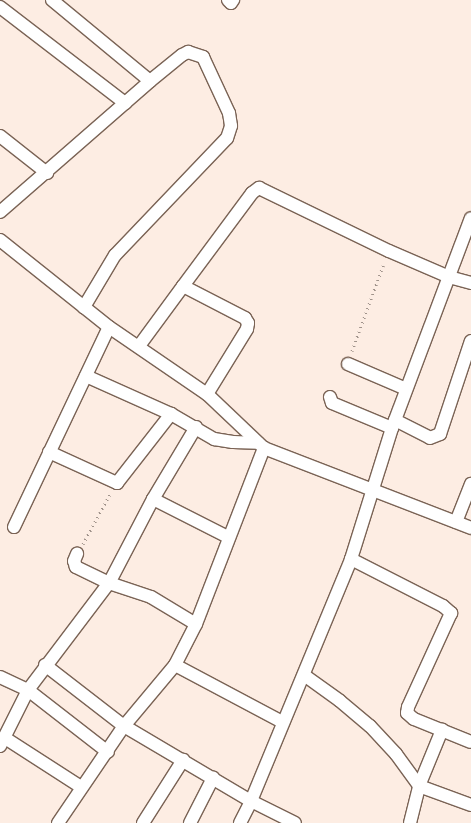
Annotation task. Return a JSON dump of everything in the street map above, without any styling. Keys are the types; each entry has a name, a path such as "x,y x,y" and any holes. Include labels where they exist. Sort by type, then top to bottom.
{"street":[{"path":"52,0 150,81"},
{"path":"228,0 231,3 233,0"},
{"path":"0,7 125,103"},
{"path":"0,212 47,173 150,81 188,52 203,57 229,113 231,126 227,138 115,255 84,308"},
{"path":"0,136 47,173"},
{"path":"139,346 252,193 259,188 389,251 449,277 471,283"},
{"path":"240,823 251,801 282,722 304,675 351,559 372,489 406,389 471,218"},
{"path":"0,240 109,327 206,394 261,445"},
{"path":"183,286 240,315 248,323 247,329 206,394"},
{"path":"14,527 109,327"},
{"path":"330,397 332,403 430,438 440,434 471,341"},
{"path":"348,364 406,389"},
{"path":"86,376 171,414 214,438 261,445 471,528"},
{"path":"49,452 117,483 171,414"},
{"path":"80,787 2,742 28,690 45,665 109,583 154,499 196,427"},
{"path":"58,823 80,787 108,752 124,726 175,665 196,624 261,445"},
{"path":"456,522 471,484"},
{"path":"154,499 228,537"},
{"path":"77,554 74,561 76,567 109,583 151,597 196,624"},
{"path":"351,559 443,606 451,613 408,707 410,717 471,742"},
{"path":"45,665 124,726 251,801 295,823"},
{"path":"175,665 282,722"},
{"path":"304,675 370,726 396,754 419,786 471,805"},
{"path":"0,677 28,690 108,752"},
{"path":"410,823 419,786 442,730"},
{"path":"143,823 183,760"},
{"path":"190,823 213,778"}],"path":[{"path":"348,364 389,251"},
{"path":"77,554 117,483"}]}
